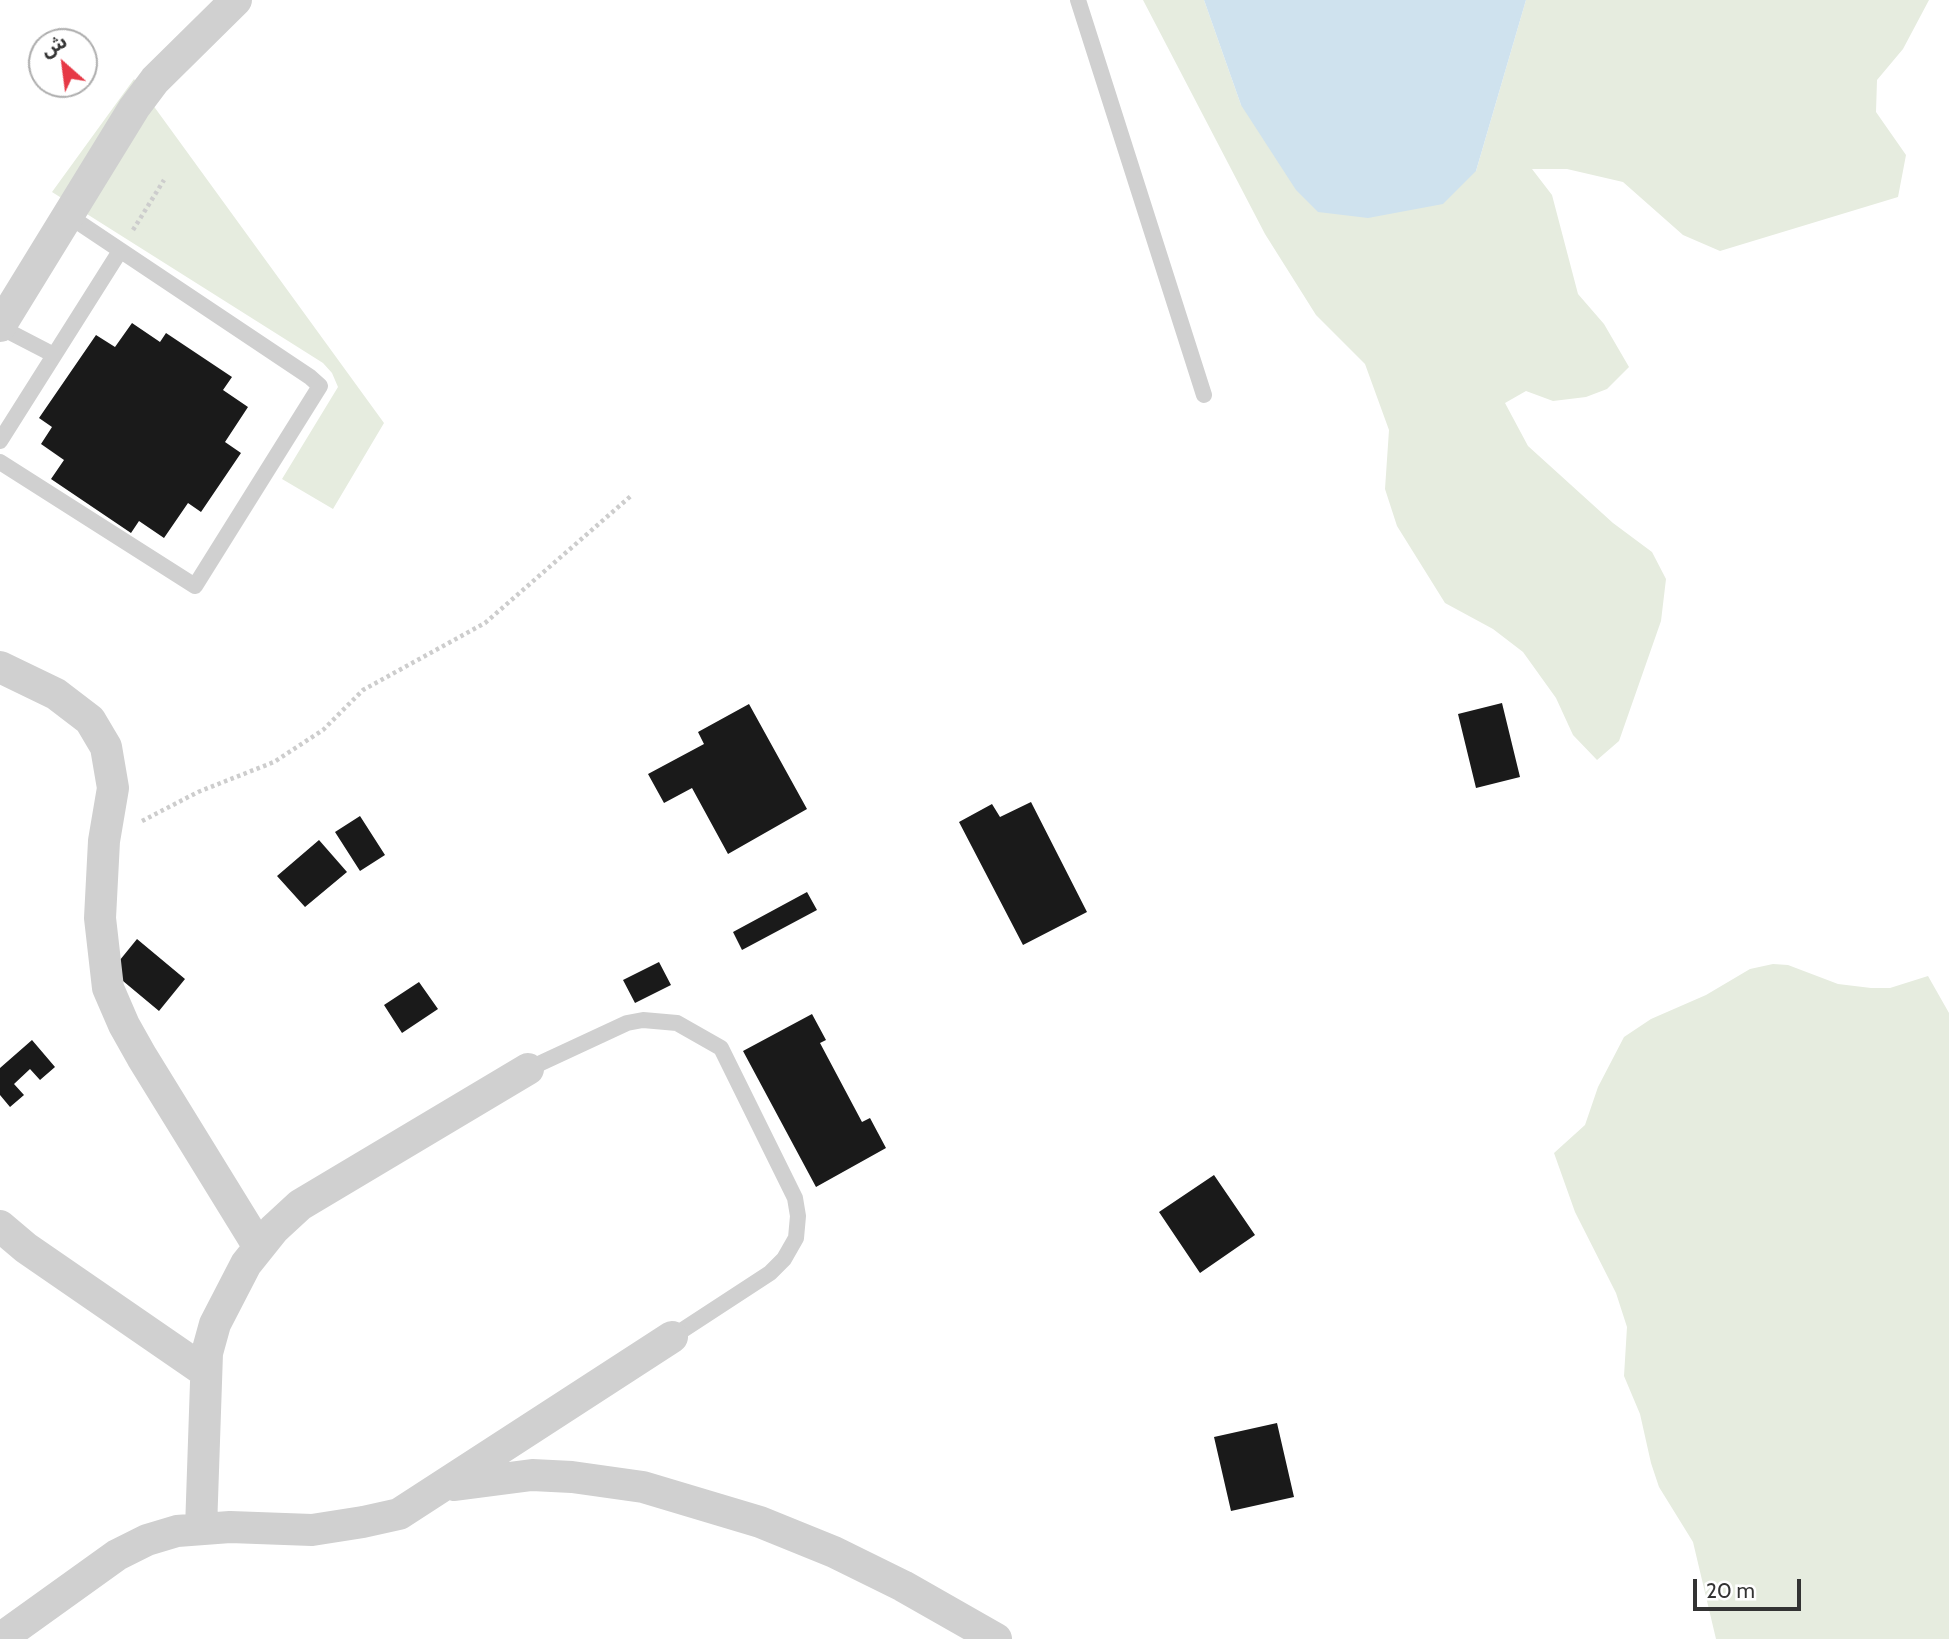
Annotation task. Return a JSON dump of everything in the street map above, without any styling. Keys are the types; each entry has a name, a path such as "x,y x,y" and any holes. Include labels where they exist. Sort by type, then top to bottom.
{"street":[{"path":"0,326 134,108 155,80 236,0"},
{"path":"0,667 56,694 90,720 106,747 113,788 104,841 100,918 108,988 142,1057 259,1247"},
{"path":"201,1529 207,1353 215,1324 246,1264 274,1229 300,1205 528,1069"},
{"path":"0,1226 26,1248 206,1372"},
{"path":"0,1639 117,1555 147,1540 177,1531 230,1527 312,1530 399,1514 672,1337"},
{"path":"443,1487 532,1475 572,1477 643,1487 760,1522 834,1552 903,1586 996,1639"}],"lane":[{"path":"1078,0 1203,395"},
{"path":"0,462 195,586 320,386 69,216"},
{"path":"0,440 120,251"},
{"path":"0,326 54,355"},
{"path":"528,1069 627,1023 643,1020 677,1023 721,1048 795,1198 798,1216 796,1238 785,1259 770,1273 672,1337"}],"path":[{"path":"120,251 164,180"},
{"path":"104,841 198,792 274,762 304,743 323,730 363,690 485,622 632,495"}],"shaded area":[{"path":"1143,0 1204,0 1241,105 1476,171 1526,0 1929,0 1903,49 1877,80 1876,112 1906,155 1898,197 1720,251 1683,235 1623,182 1567,169 1532,169 1552,195 1578,294 1604,324 1629,367 1607,389 1586,397 1553,401 1526,391 1505,403 1528,446 1613,523 1652,552 1666,579 1661,621 1619,741 1597,760 1573,735 1556,698 1523,652 1493,629 1445,603 1397,526 1385,489 1389,430 1365,364 1316,315 1265,234"},
{"path":"134,79 384,423 333,509 282,479 338,387 332,373 323,363 52,192"},
{"path":"1773,964 1788,965 1838,984 1871,988 1890,988 1928,976 1949,1013 1949,1639 1716,1639 1693,1542 1659,1487 1640,1414 1624,1376 1627,1327 1616,1293 1575,1212 1554,1153 1585,1125 1598,1087 1624,1037 1651,1019 1706,995 1750,969"}],"water":[{"path":"1204,0 1526,0 1476,171 1443,204 1368,218 1318,212 1296,190 1241,105"}],"building":[{"path":"132,323 160,342 166,333 232,377 223,390 248,407 225,442 241,453 201,512 188,503 164,538 139,521 131,533 51,479 64,460 41,444 52,427 39,418 96,335 115,347"},
{"path":"1502,703 1520,777 1476,788 1458,714"},
{"path":"749,704 807,809 728,854 692,788 664,803 648,774 704,744 698,732"},
{"path":"1031,802 1087,912 1023,945 959,822 992,804 1000,817"},
{"path":"360,816 385,855 360,871 335,832"},
{"path":"319,840 347,872 305,907 277,876"},
{"path":"807,892 817,910 742,950 733,932"},
{"path":"137,939 185,979 159,1011 111,971"},
{"path":"659,962 671,985 635,1003 623,980"},
{"path":"419,982 438,1009 402,1033 384,1005"},
{"path":"812,1014 826,1040 820,1043 862,1122 870,1118 886,1148 816,1187 743,1051"},
{"path":"32,1040 55,1067 40,1080 30,1069 14,1084 24,1095 10,1107 0,1095 0,1068"},
{"path":"1214,1175 1255,1235 1200,1273 1159,1212"},
{"path":"1277,1423 1294,1497 1231,1511 1214,1437"}]}
